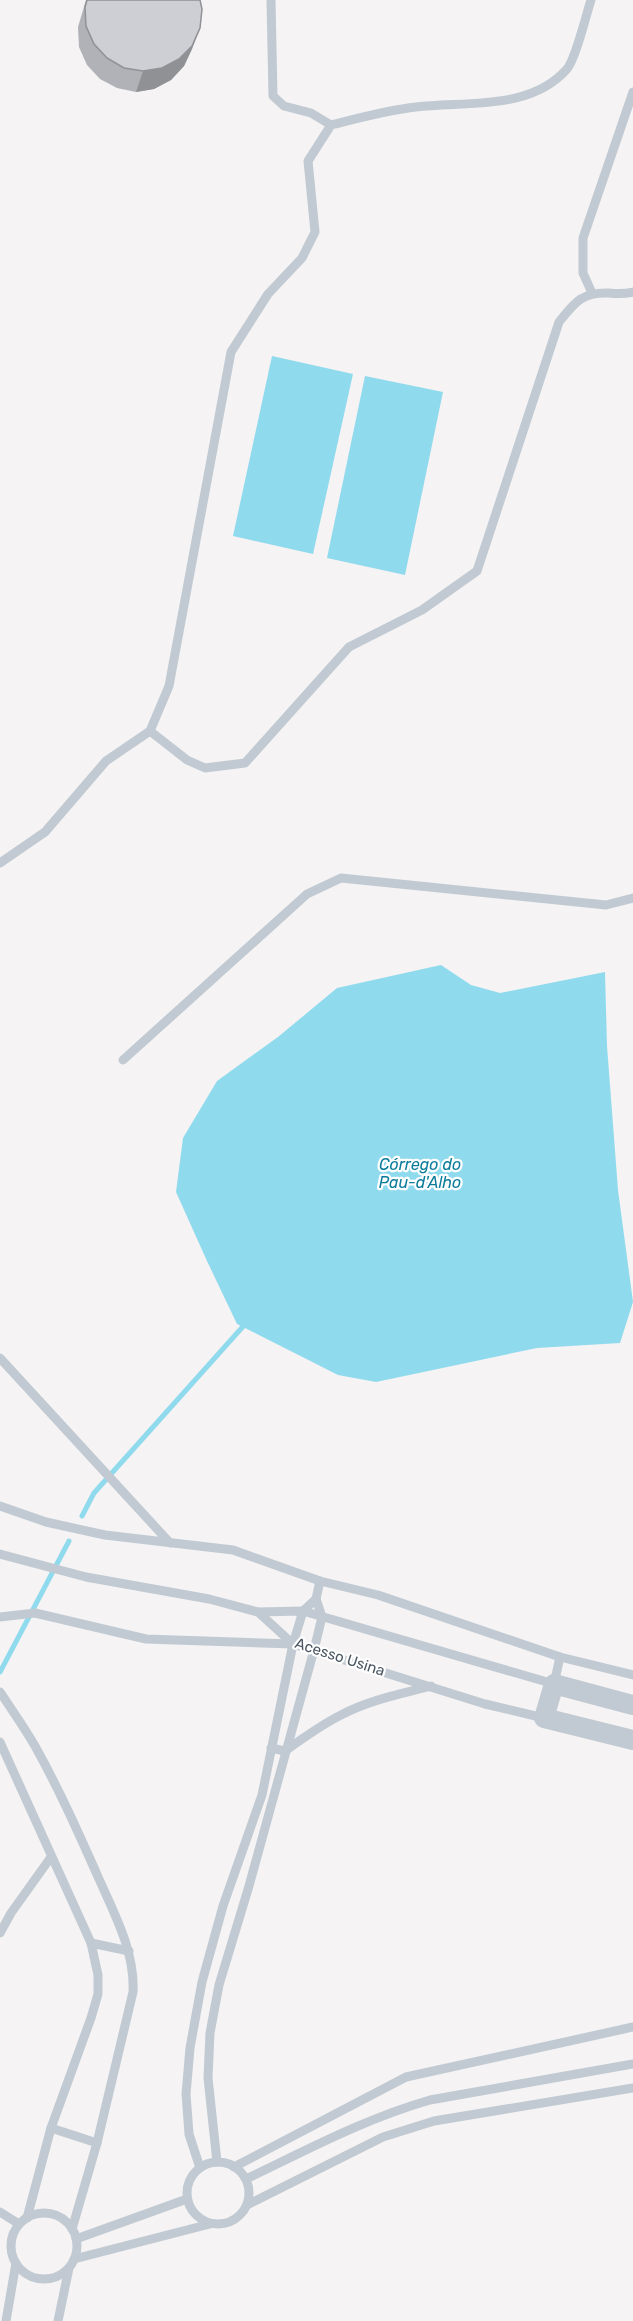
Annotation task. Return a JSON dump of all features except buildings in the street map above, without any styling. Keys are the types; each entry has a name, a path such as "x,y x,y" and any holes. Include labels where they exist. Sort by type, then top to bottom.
{"street":[{"path":"544,1718 554,1684 633,1705"},
{"name":"Acesso Usina","path":"544,1718 633,1740"}],"lane":[{"path":"271,0 273,96 284,106 311,113 331,124 416,107 465,105 516,99 551,84 569,67 591,0"},
{"path":"592,293 583,273 583,238 633,92"},
{"path":"0,863 45,832 106,761 150,731 169,686 231,352 268,294 302,258 315,232 308,161 331,124"},
{"path":"150,731 187,760 205,768 245,763 349,647 422,610 477,571 559,322 574,303 592,293 626,294 633,292"},
{"path":"123,1060 307,894 341,878 606,905 633,898"},
{"path":"0,1358 170,1543"},
{"path":"0,1506 46,1522 105,1535 233,1550 320,1581 378,1595 560,1657 633,1675"},
{"path":"0,1554 65,1571 209,1599 258,1612 303,1611 554,1684 560,1657"},
{"path":"217,2162 208,2078 210,2033 219,1985 249,1886 314,1650 322,1617 316,1599 320,1581"},
{"path":"200,2168 189,2134 186,2094 190,2048 202,1982 223,1906 262,1795 293,1644 303,1611 316,1599"},
{"name":"Acesso Usina","path":"258,1612 293,1644 485,1704 544,1718"},
{"path":"0,1617 35,1613 146,1639 293,1644"},
{"path":"271,1748 285,1751 342,1714 371,1702 431,1686"},
{"path":"1,1692 34,1745 83,1842 129,1951 134,1974 133,1992 74,2234 71,2263 58,2321"},
{"path":"0,1742 91,1943 98,1975 98,1994 51,2128 23,2221 11,2243 16,2263 31,2276 41,2279 51,2278 71,2263 210,2224 228,2223 242,2213 247,2205 249,2188 246,2179 234,2167 217,2162 200,2168 189,2182 188,2199 195,2215 210,2224"},
{"path":"0,1933 51,1857"},
{"path":"91,1943 129,1951"},
{"path":"234,2167 405,2077 633,2027"},
{"path":"246,2179 374,2118 398,2109 430,2100 633,2064"},
{"path":"247,2205 382,2137 405,2129 434,2121 633,2088"},
{"path":"51,2128 97,2143"},
{"path":"74,2234 188,2199"},
{"path":"0,2212 23,2221 47,2213 57,2216 74,2234"},
{"path":"6,2321 16,2263"}],"water":[{"path":"272,356 353,374 313,554 233,536"},
{"path":"365,376 443,392 405,575 327,558"},
{"name":"Córrego do Pau-d'Alho","path":"441,965 471,985 500,993 605,972 607,1046 618,1190 633,1302 620,1343 537,1348 376,1382 338,1375 237,1324 176,1192 183,1138 217,1081 278,1037 337,988"}],"waterway":[{"path":"82,1516 94,1493 247,1322"},
{"path":"0,1672 69,1541"}]}
